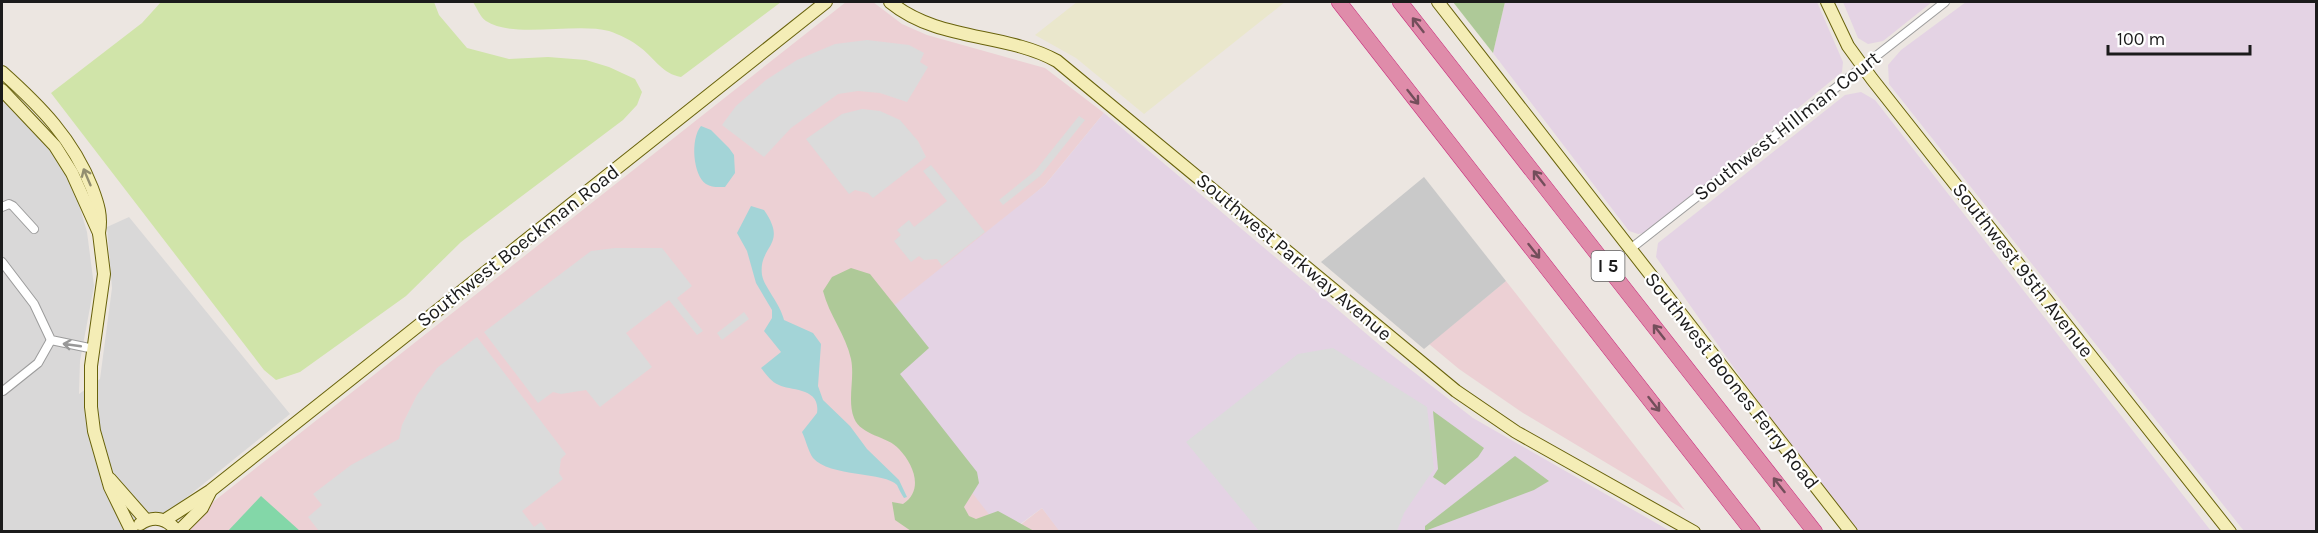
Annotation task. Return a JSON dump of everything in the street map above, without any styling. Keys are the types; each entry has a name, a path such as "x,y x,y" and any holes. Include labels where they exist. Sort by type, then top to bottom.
{"highway":[{"name":"I 5","path":"1339,2 1753,531"},
{"name":"I 5","path":"1400,2 1815,531"}],"main road":[{"name":"Southwest Boeckman Road","path":"165,520 210,491 826,2"},
{"name":"Southwest Parkway Avenue","path":"890,2 904,12 944,30 1016,44 1057,61 1456,391 1516,432 1694,531"},
{"name":"Southwest Boones Ferry Road","path":"1438,2 1629,250 1851,531"},
{"name":"Southwest 95th Avenue","path":"1827,2 1840,33 1862,66 2230,531"},
{"path":"2,72 42,109 72,148 96,200 102,219 99,233 104,285 93,349 91,407 99,450 109,478 110,488 133,531 146,520 165,520 178,531"},
{"path":"2,90 55,146 72,173 99,233"},
{"path":"109,478 146,520"},
{"name":"Southwest Boeckman Road","path":"178,531 202,508 210,491"}],"street":[{"name":"Southwest Hillman Court","path":"1629,250 1945,2"},
{"path":"2,207 9,204 13,206 34,229"},
{"path":"2,262 34,304 51,340"},
{"path":"51,340 93,349"},
{"path":"3,391 38,363 51,340"}],"shaded area":[{"path":"846,2 873,2 902,24 927,35 1045,68 1104,113 1045,185 986,234 1002,531 175,532"},
{"path":"1077,2 1285,2 1144,114 1076,58 1035,35"},
{"path":"1505,2 1817,2 1843,62 1842,72 1646,233 1638,234 1629,231 1493,53"},
{"path":"1843,2 1932,2 1883,41 1868,44 1858,38"},
{"path":"1966,2 2316,2 2316,531 2244,531 1889,84 1888,65 1901,50"},
{"path":"867,40 909,45 924,53 920,62 928,67 907,102 880,93 858,91 838,94 791,128 764,157 722,125 736,106 766,80 797,60 835,44"},
{"path":"2,91 57,155 75,191 87,232 94,286 80,361 79,394 100,379 112,288 107,227 129,217 290,414 145,531 2,531"},
{"path":"1861,92 1875,100 2211,531 1859,531 1775,426 1656,257 1658,243 1845,95"},
{"path":"862,109 880,111 900,120 918,141 926,157 873,198 868,193 855,190 849,194 806,139 842,114"},
{"path":"1104,113 1388,352 1473,418 1670,531 1060,532 1042,508 1011,531 1002,531 852,339 1045,185"},
{"path":"1079,116 1085,120 1040,176 1003,205 999,200 1035,171"},
{"path":"931,165 985,232 942,266 937,259 924,260 919,256 911,262 894,241 901,235 897,230 909,220 914,227 947,201 923,171"},
{"path":"1424,177 1506,281 1424,349 1321,262"},
{"path":"615,248 662,248 692,286 677,298 703,331 697,335 669,300 626,333 652,367 600,407 586,390 561,394 553,392 538,403 484,332 591,251"},
{"path":"1506,281 1685,510 1523,413 1459,369 1429,344"},
{"path":"744,312 749,319 722,340 717,333"},
{"path":"477,337 566,454 561,459 559,473 563,479 522,511 534,527 541,522 547,531 319,531 308,517 322,505 313,494 351,465 399,439 402,425 417,395 437,368"},
{"path":"1333,348 1427,407 1434,469 1404,513 1397,531 1259,531 1186,442 1298,354"},
{"path":"1042,508 1060,531 1011,532"}],"green space":[{"path":"161,2 434,2 439,15 467,48 509,59 548,57 586,60 635,79 642,92 637,105 623,120 461,242 406,296 300,372 276,380 264,370 51,93 142,23"},
{"path":"473,2 781,2 681,77 669,73 638,45 613,32 580,28 528,30 498,26 486,21"},
{"path":"1453,2 1505,2 1493,53"},
{"path":"851,268 870,274 929,348 900,374 977,472 979,483 964,507 969,516 976,519 998,511 1034,531 911,531 895,520 892,502 903,504 913,492 915,485 912,470 899,449 888,441 862,429 854,418 851,404 852,374 849,350 823,291 832,277"},
{"path":"1433,411 1484,448 1478,457 1445,485 1433,477 1438,469"},
{"path":"1515,456 1549,481 1534,490 1425,531 1425,526"},
{"path":"261,496 300,531 228,531"}],"water":[{"path":"701,126 711,130 734,155 735,173 725,187 706,184 698,173 694,148"},
{"path":"751,206 764,210 774,231 771,245 762,265 762,275 766,285 784,320 813,333 821,344 818,386 823,400 850,426 867,449 899,480 907,497 904,498 897,485 891,481 831,468 813,458 802,432 817,413 814,398 810,394 776,384 761,368 781,352 764,331 772,318 772,310 756,283 747,251 737,233"}]}
